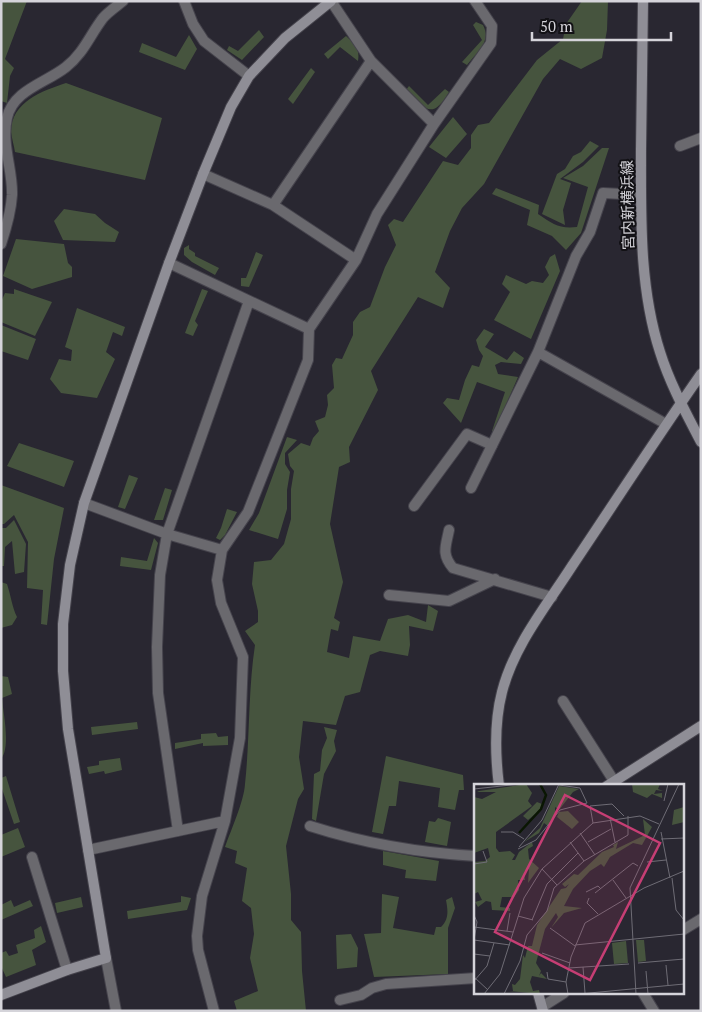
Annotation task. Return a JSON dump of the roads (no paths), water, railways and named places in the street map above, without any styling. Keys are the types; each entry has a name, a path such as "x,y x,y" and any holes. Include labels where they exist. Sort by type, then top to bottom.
{"street":[{"path":"1,244 12,195 6,140 7,118 15,101 27,91 56,75 69,65 85,47 104,17 123,1"},
{"path":"184,1 193,24 204,41 249,76"},
{"path":"116,1011 68,729 63,672 63,624 70,565 84,503 169,263 231,107 249,76 285,38 331,1 371,61 434,124"},
{"path":"214,1011 198,950 197,936 202,896 225,821 240,738 243,657 221,603 217,580 222,550 248,512 308,360 309,329 356,260 377,214 434,124 491,43 492,26 475,1"},
{"name":"宮内新横浜線","path":"643,1 642,252 649,306 660,352 680,403 701,442"},
{"path":"273,205 371,61"},
{"path":"680,146 701,138"},
{"path":"203,174 273,205 356,260"},
{"path":"471,488 538,352 576,256 590,232 603,194 641,196"},
{"path":"169,263 309,329"},
{"path":"178,831 158,693 157,647 160,575 168,534 249,301"},
{"path":"538,352 666,424"},
{"path":"499,784 496,739 497,722 502,690 518,652 552,596 701,374"},
{"path":"414,506 466,434 492,445"},
{"path":"84,503 168,534 222,550"},
{"path":"450,530 444,551 447,561 453,568 552,596"},
{"path":"389,595 449,601 495,579"},
{"path":"563,701 611,784 701,726"},
{"path":"88,850 225,821"},
{"path":"310,826 337,835 438,854 474,856"},
{"path":"32,858 67,970"},
{"path":"684,929 701,919"},
{"path":"1,994 106,958"},
{"path":"340,1000 361,995 372,988 386,984 474,978"},
{"path":"538,994 542,1009 563,994"},
{"path":"644,994 654,1011"}]}
